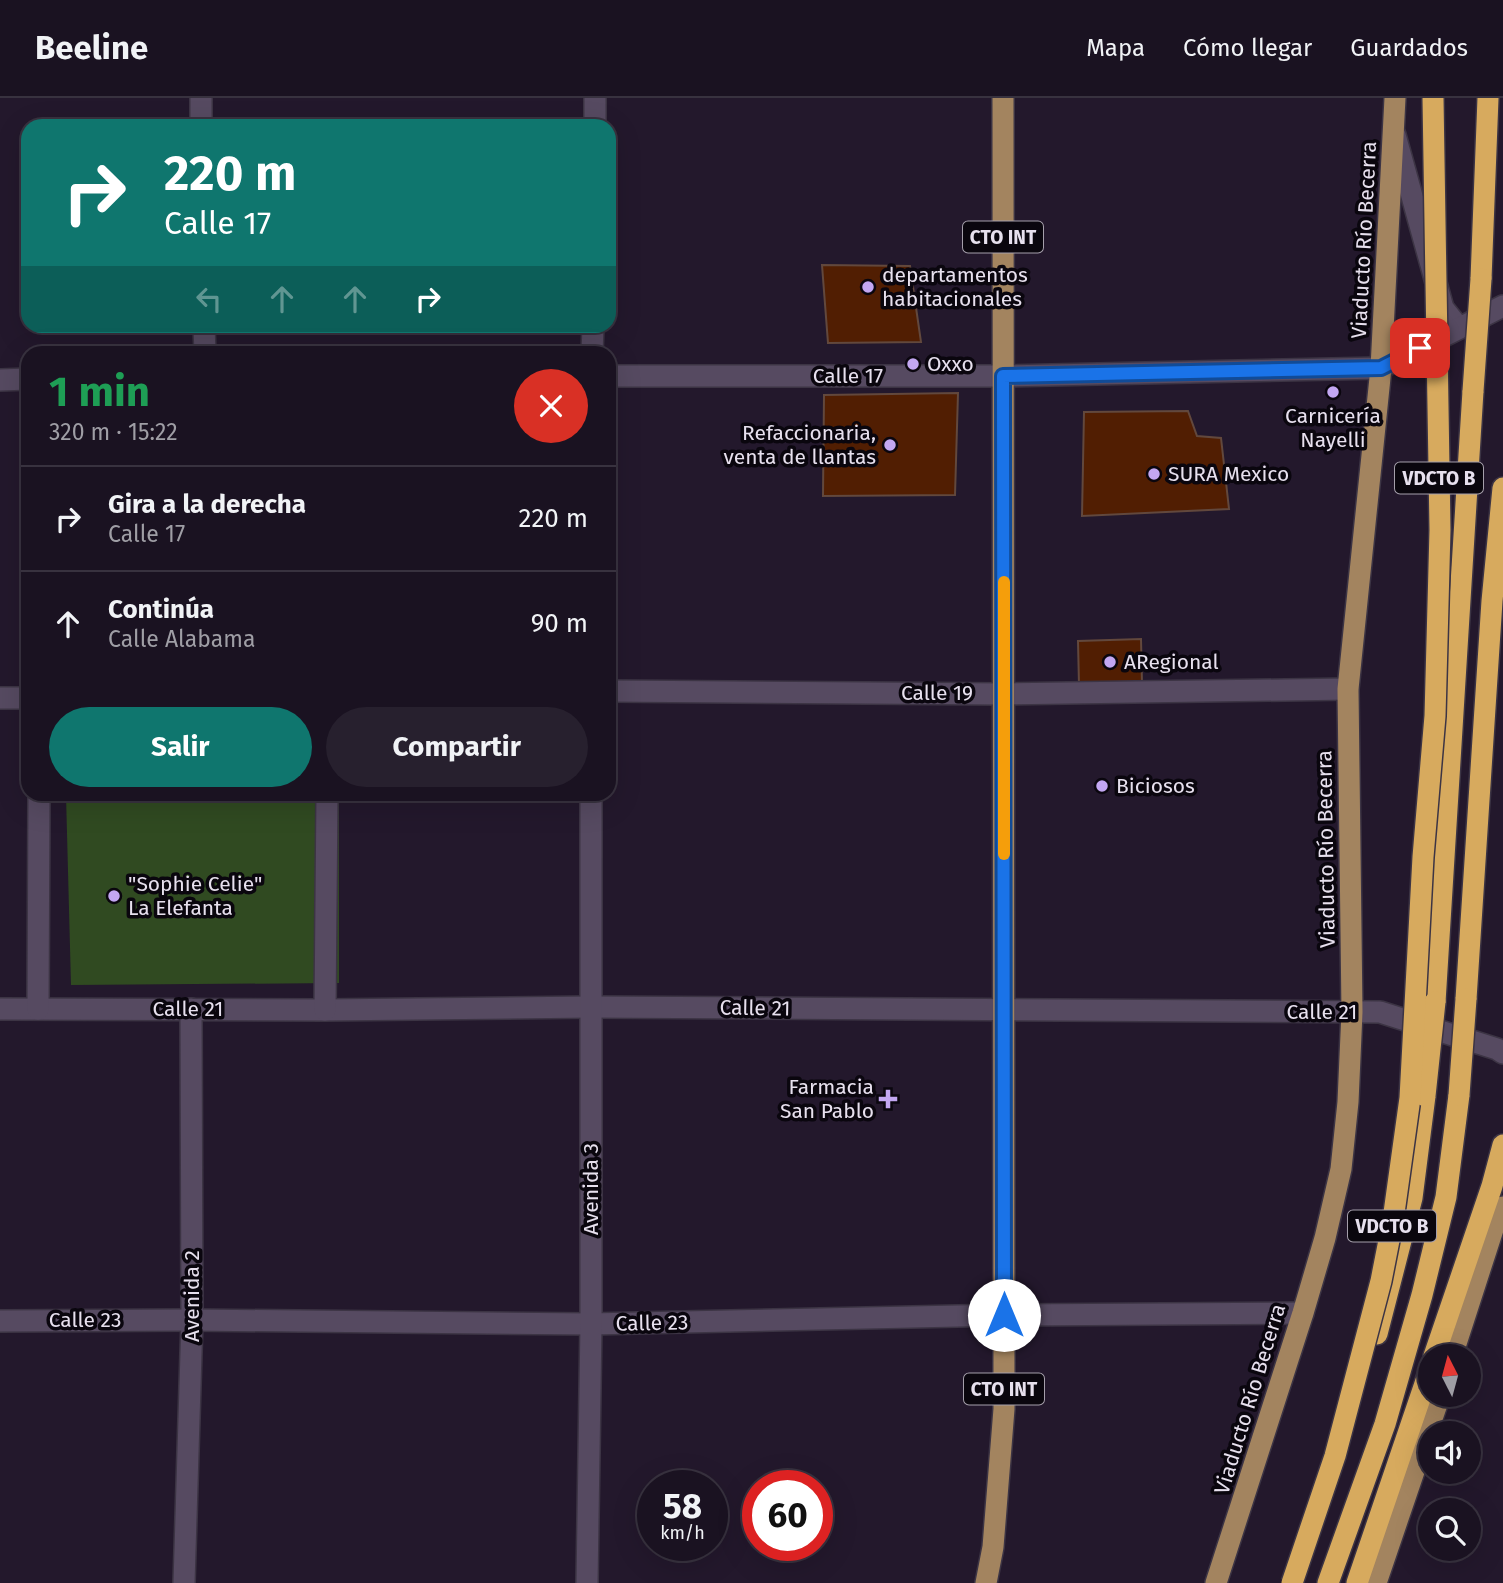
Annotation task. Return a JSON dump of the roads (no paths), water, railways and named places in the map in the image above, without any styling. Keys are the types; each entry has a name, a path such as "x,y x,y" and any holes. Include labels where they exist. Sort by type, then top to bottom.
{"highway":[{"name":"VDCTO B","path":"1292,1583 1335,1456 1381,1281 1393,1220 1410,1098 1423,857 1435,716 1440,530 1433,98"},
{"name":"VDCTO B","path":"1285,1583 1338,1463 1395,1271 1412,1198 1435,1002 1481,279 1488,98"},
{"name":"VDCTO B","path":"1328,1583 1385,1424 1422,1295 1446,1197 1459,1095 1492,601 1503,488"},
{"name":"VDCTO B","path":"1492,601 1503,675"},
{"path":"1438,1344 1492,1186 1503,1145"},
{"path":"1357,1583 1418,1404"}],"main road":[{"name":"CTO INT","path":"986,1583 993,1547 1004,1409 1003,98"},
{"name":"Viaducto Río Becerra","path":"1216,1583 1303,1313 1325,1238 1340,1169 1348,1102 1352,1012 1348,690 1381,368 1395,98"},
{"path":"1456,1344 1495,1223 1503,1207"},
{"path":"1376,1583 1436,1407"}],"street":[{"path":"201,98 201,119"},
{"path":"595,98 595,119"},
{"path":"1394,133 1443,307 1458,328"},
{"path":"1381,368 1503,306"},
{"name":"Calle 17","path":"616,376 1003,376 1381,368"},
{"path":"0,380 21,379"},
{"name":"Calle 19","path":"616,691 1004,694 1348,690"},
{"path":"0,698 21,698"},
{"path":"38,1009 39,801"},
{"path":"326,1010 327,801"},
{"name":"Avenida 3","path":"587,1583 591,1324 591,801"},
{"name":"Calle 21","path":"0,1009 326,1010 590,1007 1380,1012 1503,1053"},
{"name":"Avenida 2","path":"184,1583 192,1320 191,1009"},
{"name":"Calle 23","path":"0,1321 591,1324 1004,1315 1303,1313"}],"place":[{"name":"departamentos habitacionales","path":"868,287"},
{"name":"Oxxo","path":"913,364"},
{"name":"Carnicería Nayelli","path":"1333,392"},
{"name":"Refaccionaria, venta de llantas","path":"890,445"},
{"name":"SURA Mexico","path":"1154,474"},
{"name":"ARegional","path":"1110,662"},
{"name":"Biciosos","path":"1102,786"},
{"name":"\"Sophie Celie\" La Elefanta","path":"114,896"},
{"name":"Farmacia San Pablo","path":"888,1099"}]}
